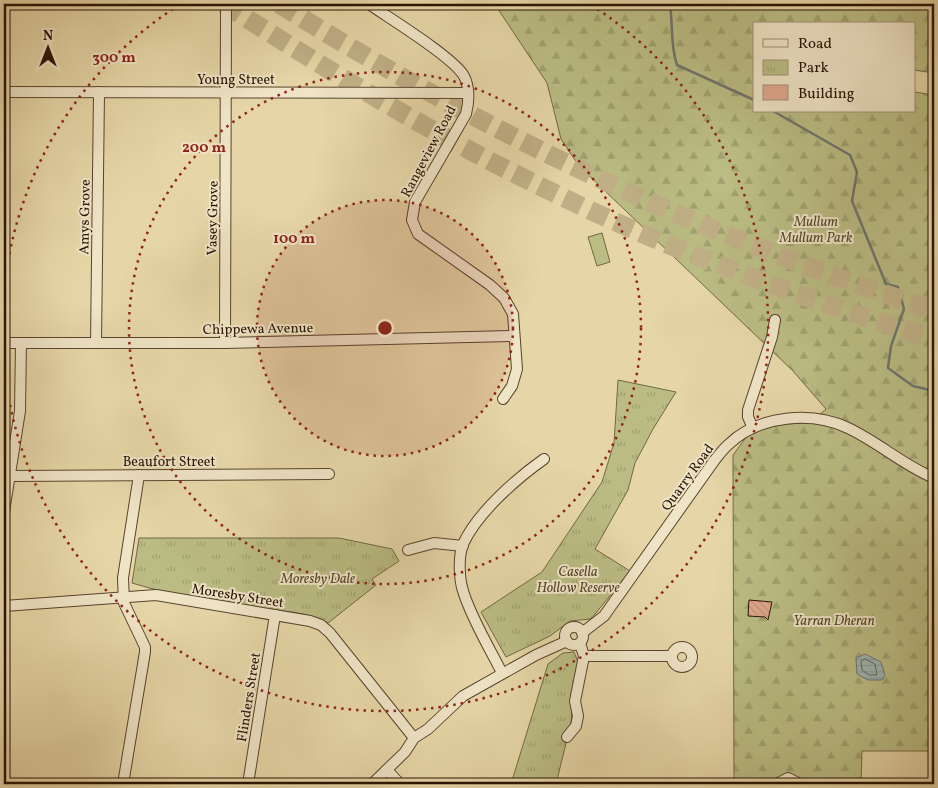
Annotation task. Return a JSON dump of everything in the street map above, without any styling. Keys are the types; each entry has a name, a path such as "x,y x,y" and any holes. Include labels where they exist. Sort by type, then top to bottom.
{"street":[{"name":"Vasey Grove","path":"225,343 226,4"},
{"name":"Rangeview Road","path":"369,4 414,34 464,76 468,92 466,114 415,202 412,220 418,234 504,298 514,314 517,369 512,386 503,399"},
{"name":"Young Street","path":"4,92 468,92"},
{"name":"Amys Grove","path":"96,343 99,92"},
{"path":"753,428 748,410 772,337 775,320"},
{"name":"Chippewa Avenue","path":"4,343 225,343 514,336"},
{"path":"4,512 20,411 21,343"},
{"name":"Quarry Road","path":"372,784 405,752 414,738 428,729 463,696 502,673 567,641 566,636 570,629 578,629 581,638 604,616 714,461 729,444 753,428 780,420 807,418 829,422 848,428 898,460 934,478"},
{"path":"502,673 463,592 460,569 462,546 477,523 520,476 544,459"},
{"name":"Beaufort Street","path":"10,476 329,474"},
{"path":"123,784 145,652 145,647 126,610 123,578 139,475"},
{"path":"408,550 434,543 462,546"},
{"name":"Moresby Street","path":"4,606 156,595 310,621 326,629 414,738"},
{"name":"Flinders Street","path":"248,784 275,615"},
{"path":"567,641 571,645 581,638 584,656 575,701 578,716 577,725 568,737"},
{"path":"584,656 672,656"},
{"path":"387,770 400,784"},
{"path":"777,784 788,778 800,784"}],"green space":[{"name":"Mullum Mullum Park","path":"490,4 934,4 934,73 916,70 916,22 753,22 753,112 916,112 916,92 934,95 934,751 862,751 861,784 734,784 733,455 747,436 758,430 784,424 810,423 826,409 793,371 579,166 561,139 547,83 498,9"},
{"path":"602,233 610,262 597,266 588,237"},
{"name":"Casella Hollow Reserve","path":"618,380 676,392 635,463 628,490 595,549 630,571 591,619 570,621 550,636 506,657 481,612 542,572 602,482 614,443"},
{"name":"Moresby Dale","path":"139,538 339,538 392,549 399,561 372,579 376,585 328,623 304,614 196,598 132,583"},
{"path":"574,652 578,662 573,689 571,723 556,784 511,784 548,664 563,653"}],"water":[{"path":"865,654 881,662 885,675 882,680 868,680 857,674 856,658"}],"building":[{"path":"749,600 772,602 768,620 765,617 748,616"}],"waterway":[{"path":"670,4 673,50 677,65 753,100"},
{"path":"775,112 850,155 857,172 852,201 886,284 898,287 904,309 891,346 888,368 913,386 934,391"}],"tunnel":[{"path":"224,4 303,54 425,126 508,170 596,213 691,254 787,290 934,339"},
{"path":"279,4 435,96 597,178 763,249 848,281 934,310"}],"park label":[{"name":"Yarran Dheran","path":"834,620"}]}
